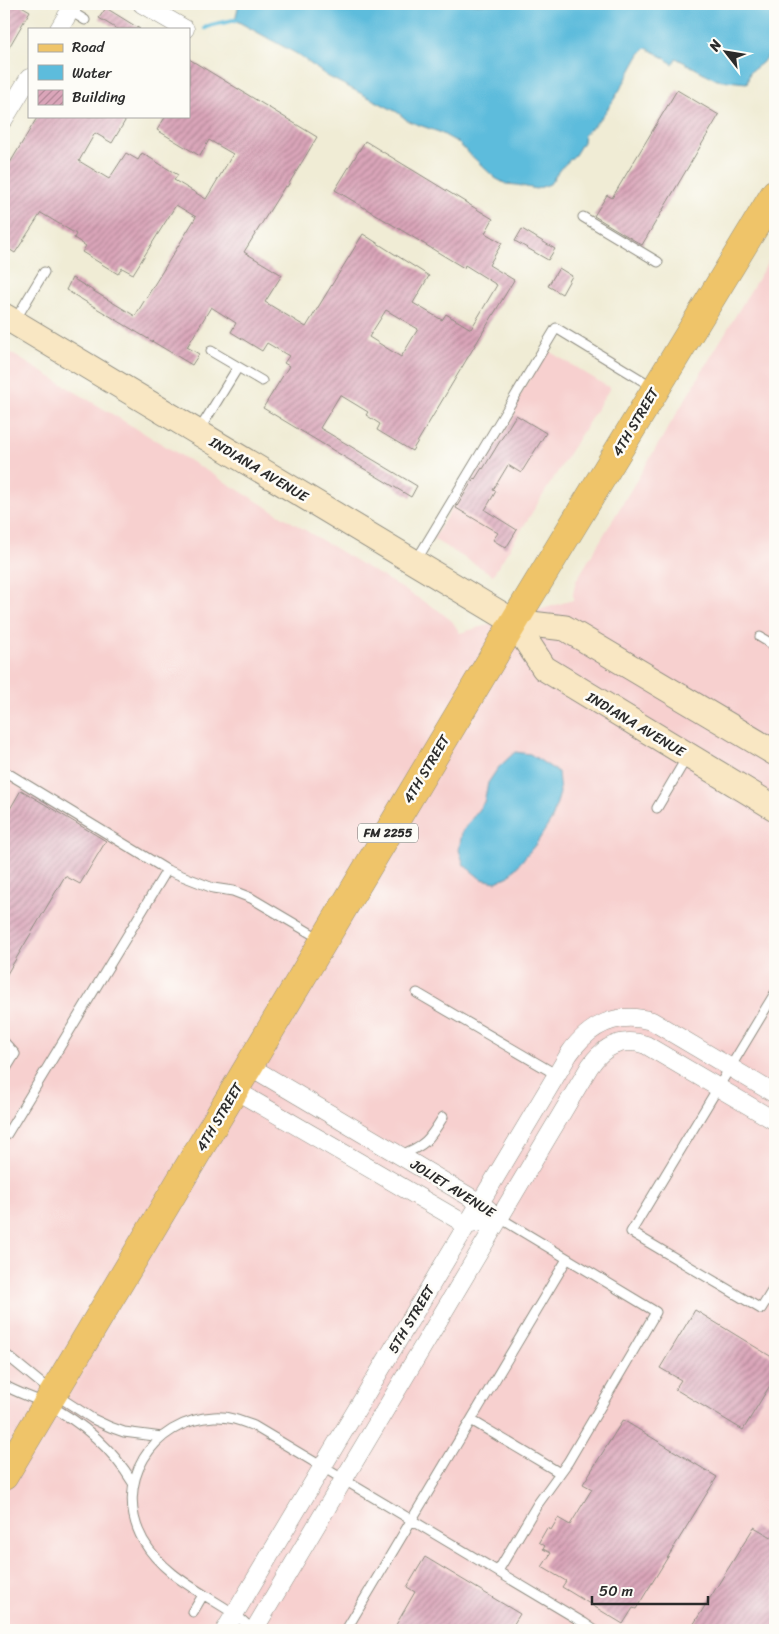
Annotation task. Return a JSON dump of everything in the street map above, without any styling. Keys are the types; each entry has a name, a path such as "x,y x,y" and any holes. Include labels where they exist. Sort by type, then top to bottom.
{"main road":[{"name":"4TH STREET","path":"4,1476 514,622 775,193"}],"street":[{"path":"142,4 183,28"},
{"path":"60,28 72,7"},
{"path":"4,119 28,80"},
{"name":"INDIANA AVENUE","path":"9,319 514,622 565,628 775,753"},
{"name":"INDIANA AVENUE","path":"514,622 544,668 775,808"},
{"name":"5TH STREET","path":"225,1630 556,1075 580,1039 594,1027 610,1021 638,1018 652,1021 731,1067"},
{"name":"5TH STREET","path":"254,1630 590,1066 601,1053 620,1042 639,1043 652,1048 719,1087"},
{"name":"JOLIET AVENUE","path":"249,1066 480,1203 500,1218"},
{"path":"731,1067 775,1094"},
{"path":"719,1087 775,1121"},
{"name":"JOLIET AVENUE","path":"235,1090 466,1225 500,1218"}],"lane":[{"path":"72,7 85,20"},
{"path":"583,217 658,262"},
{"path":"9,319 44,272"},
{"path":"415,563 556,328 655,388"},
{"path":"210,350 262,381"},
{"path":"198,432 238,367"},
{"path":"760,637 775,646"},
{"path":"657,808 688,756"},
{"path":"4,771 167,870 212,888 251,898 324,941"},
{"path":"4,1132 7,1134 167,870"},
{"path":"417,993 556,1075"},
{"path":"775,994 631,1232 761,1310 775,1286"},
{"path":"4,1042 15,1054 4,1072"},
{"path":"400,1155 416,1150 426,1142 443,1117"},
{"path":"498,1571 537,1505 568,1462 656,1312 500,1218"},
{"path":"346,1630 567,1259"},
{"path":"4,1353 50,1399 104,1444 122,1464 133,1483"},
{"path":"4,1385 50,1399 124,1432 162,1437"},
{"path":"254,1630 234,1614 173,1576 154,1557 142,1538 134,1518 133,1483 136,1470 144,1456 170,1431 191,1421 213,1416 234,1418 254,1426 498,1571 582,1626 594,1630"},
{"path":"471,1420 560,1473"},
{"path":"192,1612 203,1595"}],"shaded area":[{"path":"775,250 775,1630 4,1630 4,349 438,610 452,621 460,633 573,600 576,581"},
{"path":"547,350 610,388 493,575 433,539"}],"water":[{"path":"239,4 775,4 775,46 762,63 750,72 747,83 717,80 676,58 673,64 646,48 640,54 608,108 584,134 583,142 575,155 560,169 550,184 536,189 506,184 495,178 457,142 439,132 408,121 397,112 327,76 297,54 235,20"},
{"path":"515,752 530,754 558,772 560,793 552,819 536,844 509,876 496,882 481,879 464,865 459,850 462,832 484,802 488,783 498,768"}],"building":[{"path":"4,4 18,4 30,11 4,56"},
{"path":"106,8 138,28 115,28 99,18"},
{"path":"190,60 317,137 244,252 282,275 265,302 306,327 363,234 429,276 413,303 442,320 446,314 471,329 497,285 465,265 464,268 335,190 365,141 493,219 485,233 502,243 489,265 514,280 412,451 377,430 380,424 366,415 368,412 340,395 320,428 417,486 411,497 263,408 289,366 284,363 289,356 267,343 262,351 231,332 236,323 211,307 187,347 199,354 192,365 66,290 72,278 135,316 196,217 176,205 133,274 122,268 118,274 82,252 86,246 74,238 76,234 41,213 15,253 4,246 4,173 37,118 127,118 112,143 95,133 79,161 109,179 126,153 138,160 142,153 178,175 174,180 206,199 233,154 209,140 200,156 157,130 165,118 190,118","holes":["386,310 418,329 401,357 369,337"]},
{"path":"677,90 719,115 642,245 594,216 607,195 612,198"},
{"path":"522,229 555,249 548,260 515,241"},
{"path":"559,268 572,276 562,294 548,286"},
{"path":"516,415 546,433 521,473 508,465 493,490 496,491 485,510 517,530 506,548 493,540 498,533 456,508 474,478 483,469"},
{"path":"21,790 106,841 80,884 65,876 4,979 4,806 10,809"},
{"path":"695,1310 775,1359 775,1377 743,1430 675,1389 681,1380 660,1368"},
{"path":"623,1420 717,1477 636,1609 633,1608 623,1624 562,1587 566,1581 542,1567 551,1553 543,1549 545,1546 539,1542 547,1528 551,1530 558,1518 570,1525 592,1489 583,1484"},
{"path":"754,1527 775,1539 775,1630 690,1630"},
{"path":"425,1557 520,1614 510,1630 393,1630 415,1592 407,1587"}],"waterway":[{"path":"205,28 235,20"}]}
